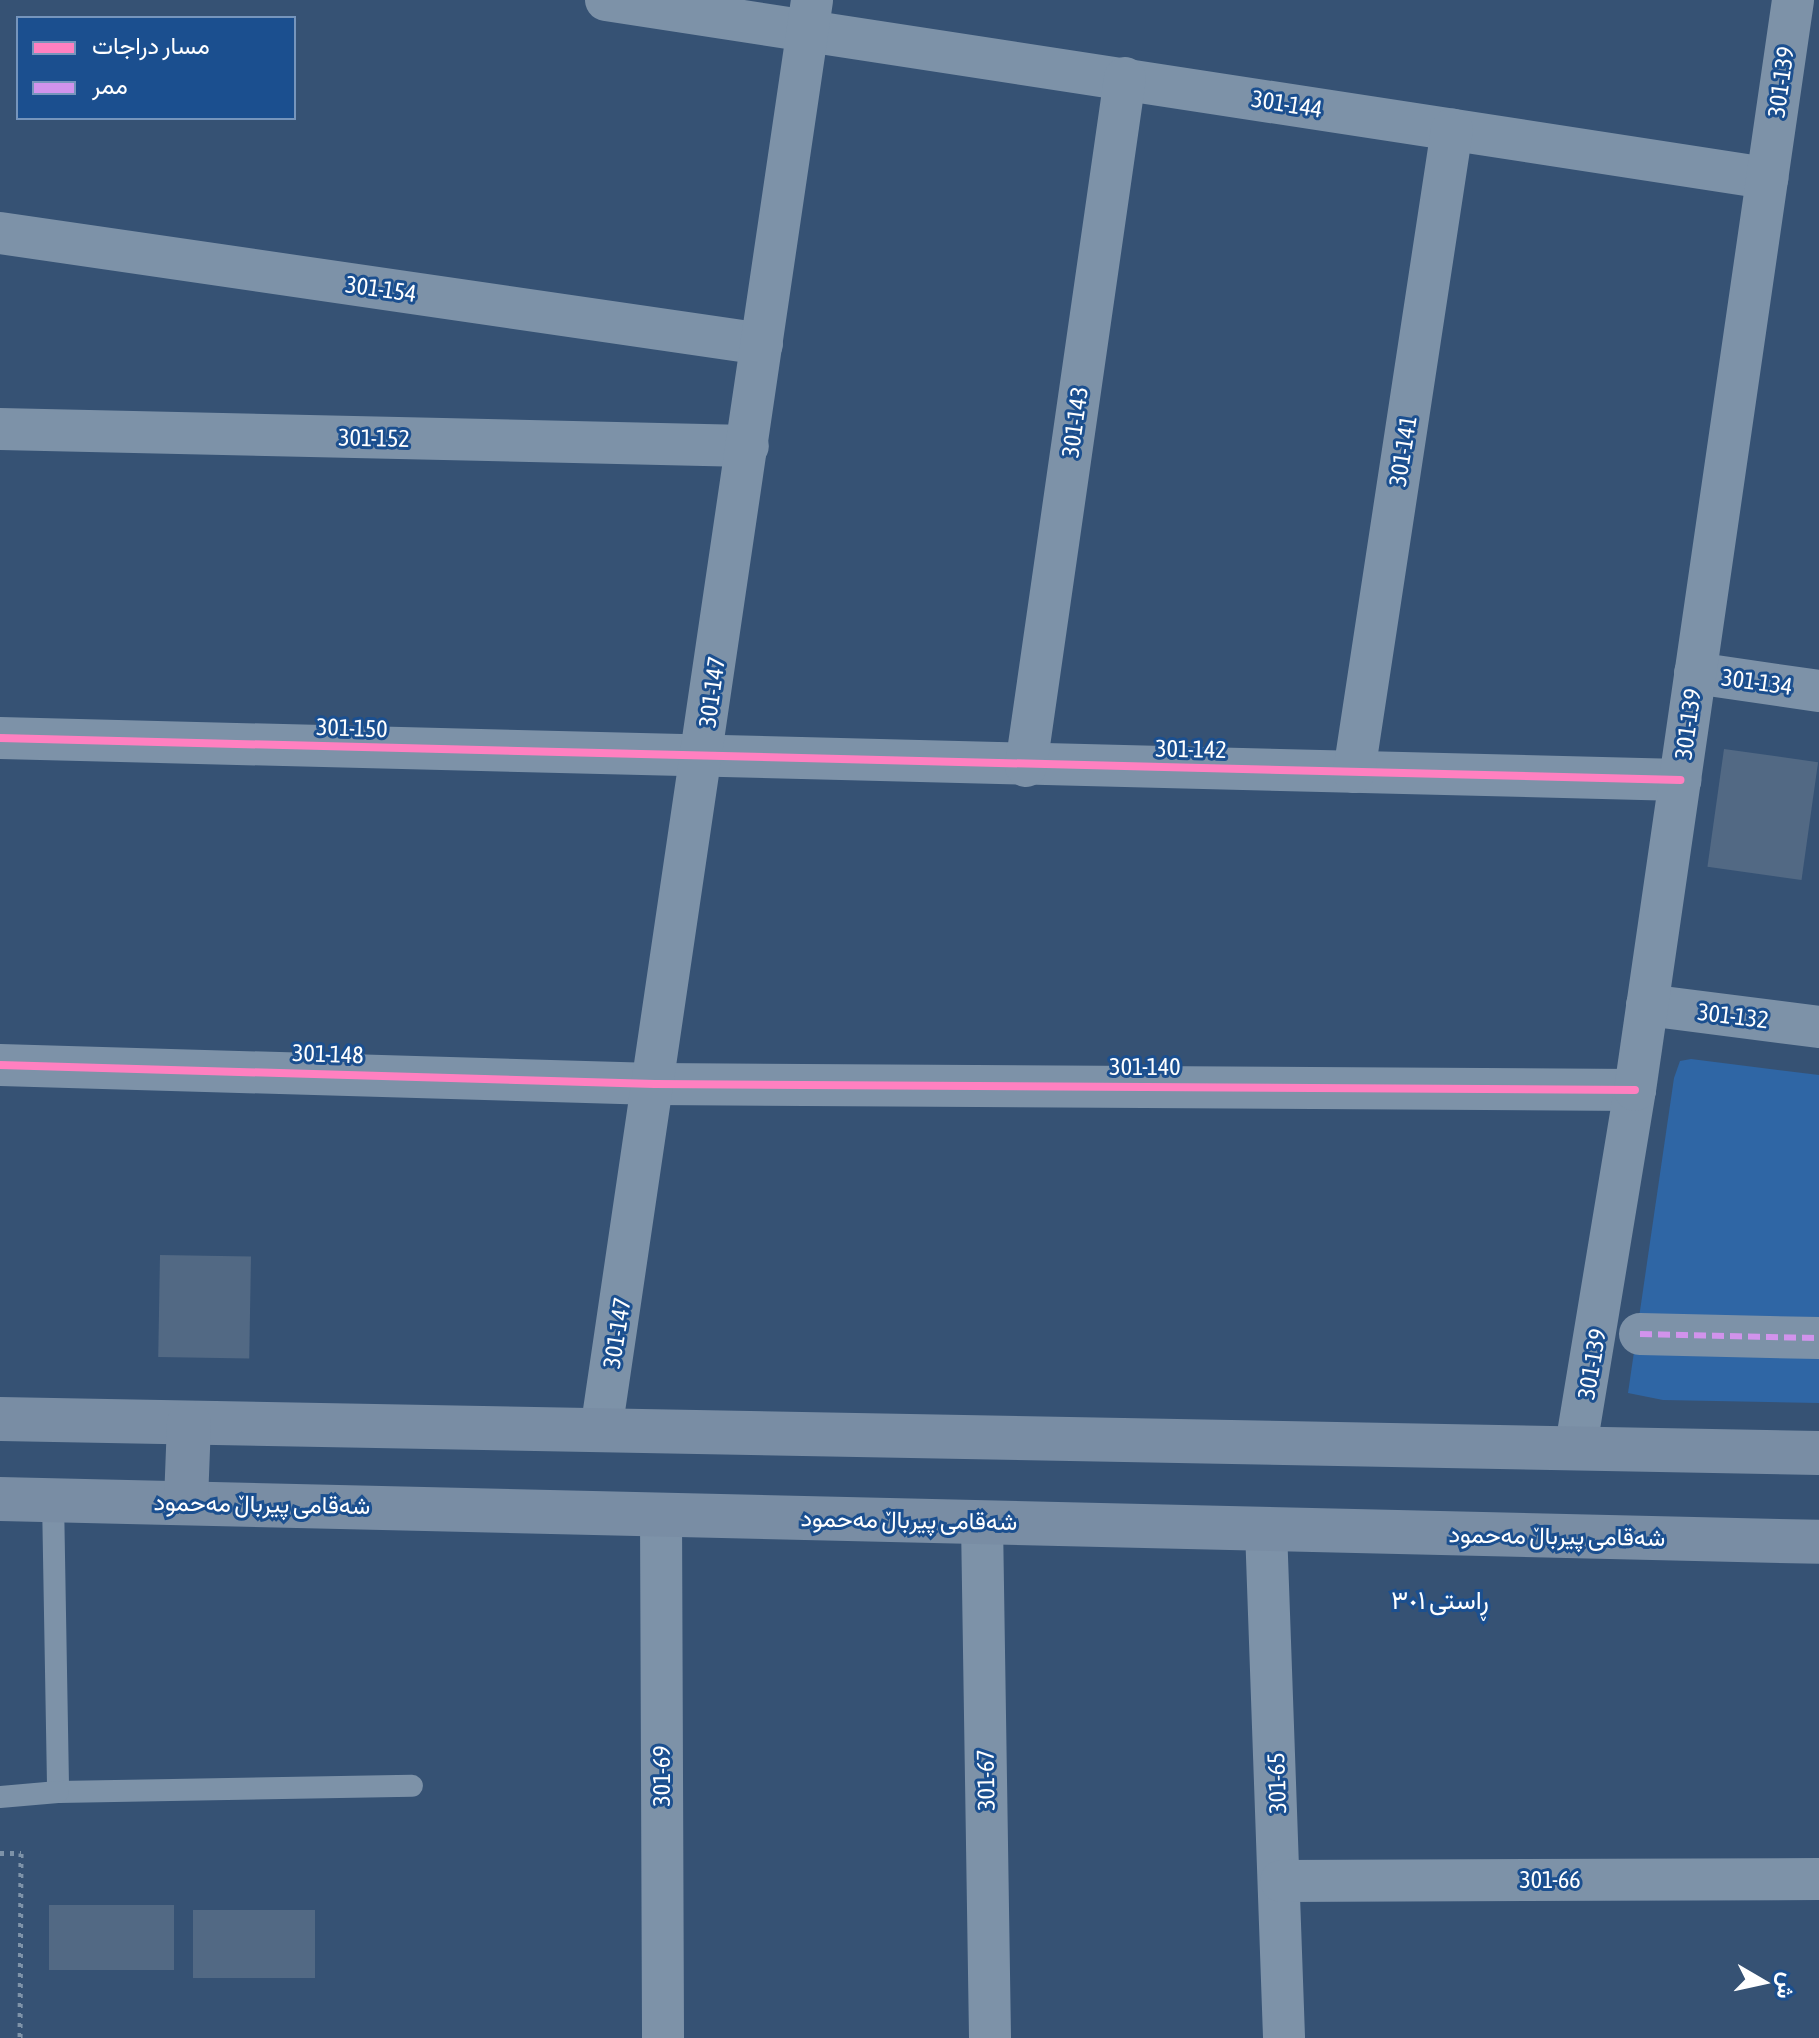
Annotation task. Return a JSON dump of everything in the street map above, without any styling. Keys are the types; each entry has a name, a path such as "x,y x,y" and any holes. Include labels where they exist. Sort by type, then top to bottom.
{"main road":[{"path":"0,1419 1576,1446 1819,1453"},
{"path":"186,1501 189,1423"},
{"name":"شەقامی پیرباڵ مەحمود","path":"0,1499 1819,1542"}],"street":[{"name":"301-144","path":"606,0 810,15 1125,78 1767,178"},
{"name":"301-147","path":"601,1431 655,1084 810,15"},
{"name":"301-139","path":"1576,1446 1635,1090 1767,178 1800,27"},
{"name":"301-143","path":"1026,766 1125,78"},
{"name":"301-141","path":"1354,772 1452,129"},
{"name":"301-154","path":"0,233 762,344"},
{"name":"301-152","path":"0,429 748,446"},
{"name":"301-134","path":"1695,673 1819,691"},
{"name":"301-150","path":"0,738 702,759"},
{"name":"301-142","path":"702,759 1680,780"},
{"name":"301-132","path":"1647,1005 1819,1027"},
{"name":"301-148","path":"0,1065 655,1084"},
{"name":"301-140","path":"655,1084 1635,1090"},
{"path":"1640,1334 1819,1338"},
{"name":"301-69","path":"661,1514 663,2038"},
{"name":"301-67","path":"982,1522 990,2038"},
{"name":"301-65","path":"1266,1529 1281,1881 1284,2038"},
{"name":"301-66","path":"1281,1881 1819,1879"}],"lane":[{"path":"53,1499 58,1792"},
{"path":"0,1797 58,1792 412,1786"}],"path":[{"path":"0,1853 21,1853 20,2038"}],"shaded area":[{"path":"1691,1059 1819,1075 1819,1403 1663,1400 1628,1393 1674,1078 1680,1061"}],"building":[{"path":"1724,749 1818,762 1802,880 1707,867"},
{"path":"160,1255 251,1257 249,1359 158,1357"},
{"path":"49,1905 174,1905 174,1970 49,1970"},
{"path":"193,1910 315,1910 315,1978 193,1978"}],"marked path":[{"path":"1640,1334 1819,1338"}],"cycle path":[{"path":"0,738 1680,780"},
{"path":"0,1065 655,1084 1635,1090"}],"district":[{"name":"ڕاستی ٣٠١","path":"1440,1601"}]}
